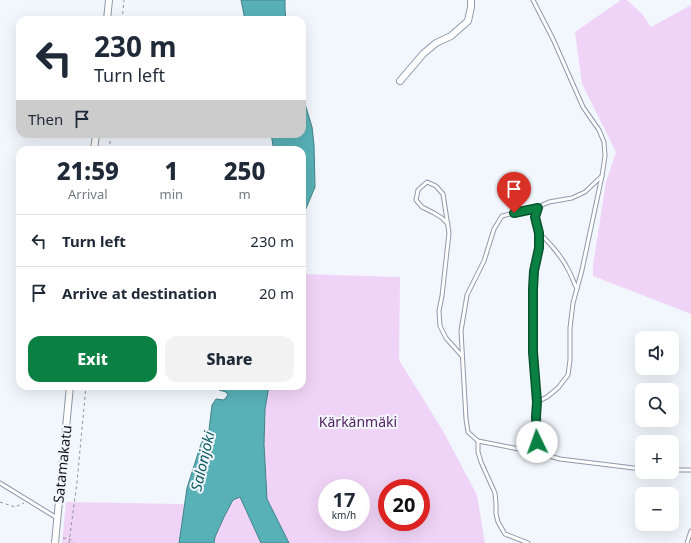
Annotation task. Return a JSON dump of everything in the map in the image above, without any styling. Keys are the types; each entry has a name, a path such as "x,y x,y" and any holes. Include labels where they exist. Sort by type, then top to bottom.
{"street":[{"path":"107,16 109,0"},
{"path":"400,81 423,54 436,43 451,36 468,21 471,0"},
{"name":"Satamakatu","path":"55,543 70,390"}],"lane":[{"path":"533,0 553,39 583,107 604,142 605,156 582,270 573,303 570,328 570,360 568,375 558,388 537,402"},
{"path":"602,176 585,192 572,198 549,202 538,208 502,216 494,229 484,261 467,295 461,330 466,419 468,432 478,440 560,459 635,467"},
{"path":"448,224 434,213 422,207 416,200 418,190 427,182 436,186 443,194 448,224 449,233 439,311 440,326 446,338 462,356"},
{"path":"538,208 535,217 539,233 539,248 534,271 533,352 539,453"},
{"path":"539,233 558,253 569,271 577,289"},
{"path":"478,440 478,452 481,462 495,493 498,522 505,534 528,543"},
{"path":"679,470 691,470"},
{"path":"0,483 57,518"},
{"path":"688,543 691,531"}],"path":[{"path":"122,16 124,0"},
{"path":"69,543 86,390"},
{"path":"0,502 15,507 28,501"},
{"path":"70,539 74,543"}],"green space":[{"path":"621,0 627,0 643,15 651,27 691,5 691,314 593,276 593,265 606,182 616,152 582,84 575,32"},
{"name":"Kärkänmäki","path":"306,274 400,277 399,360 443,431 477,495 485,543 289,543 267,499 264,444 265,409 268,390 306,390"},
{"path":"240,497 261,543 214,543 215,537 224,517 234,500"},
{"path":"66,502 184,504 179,543 62,543"}],"water":[{"path":"241,0 285,0 286,16 244,16"},
{"path":"306,107 312,127 315,187 306,208 306,146 273,145 272,138 306,138"},
{"name":"Salonjoki","path":"219,390 268,390 265,409 264,444 267,499 289,543 261,543 240,497 233,500 215,537 214,543 179,543 187,488 201,444 209,430 212,405 216,399 224,400 228,395 226,392"}],"route":[{"path":"514,213 538,208 535,217 539,233 539,248 534,271 533,289 533,352 537,402 537,442"}]}
